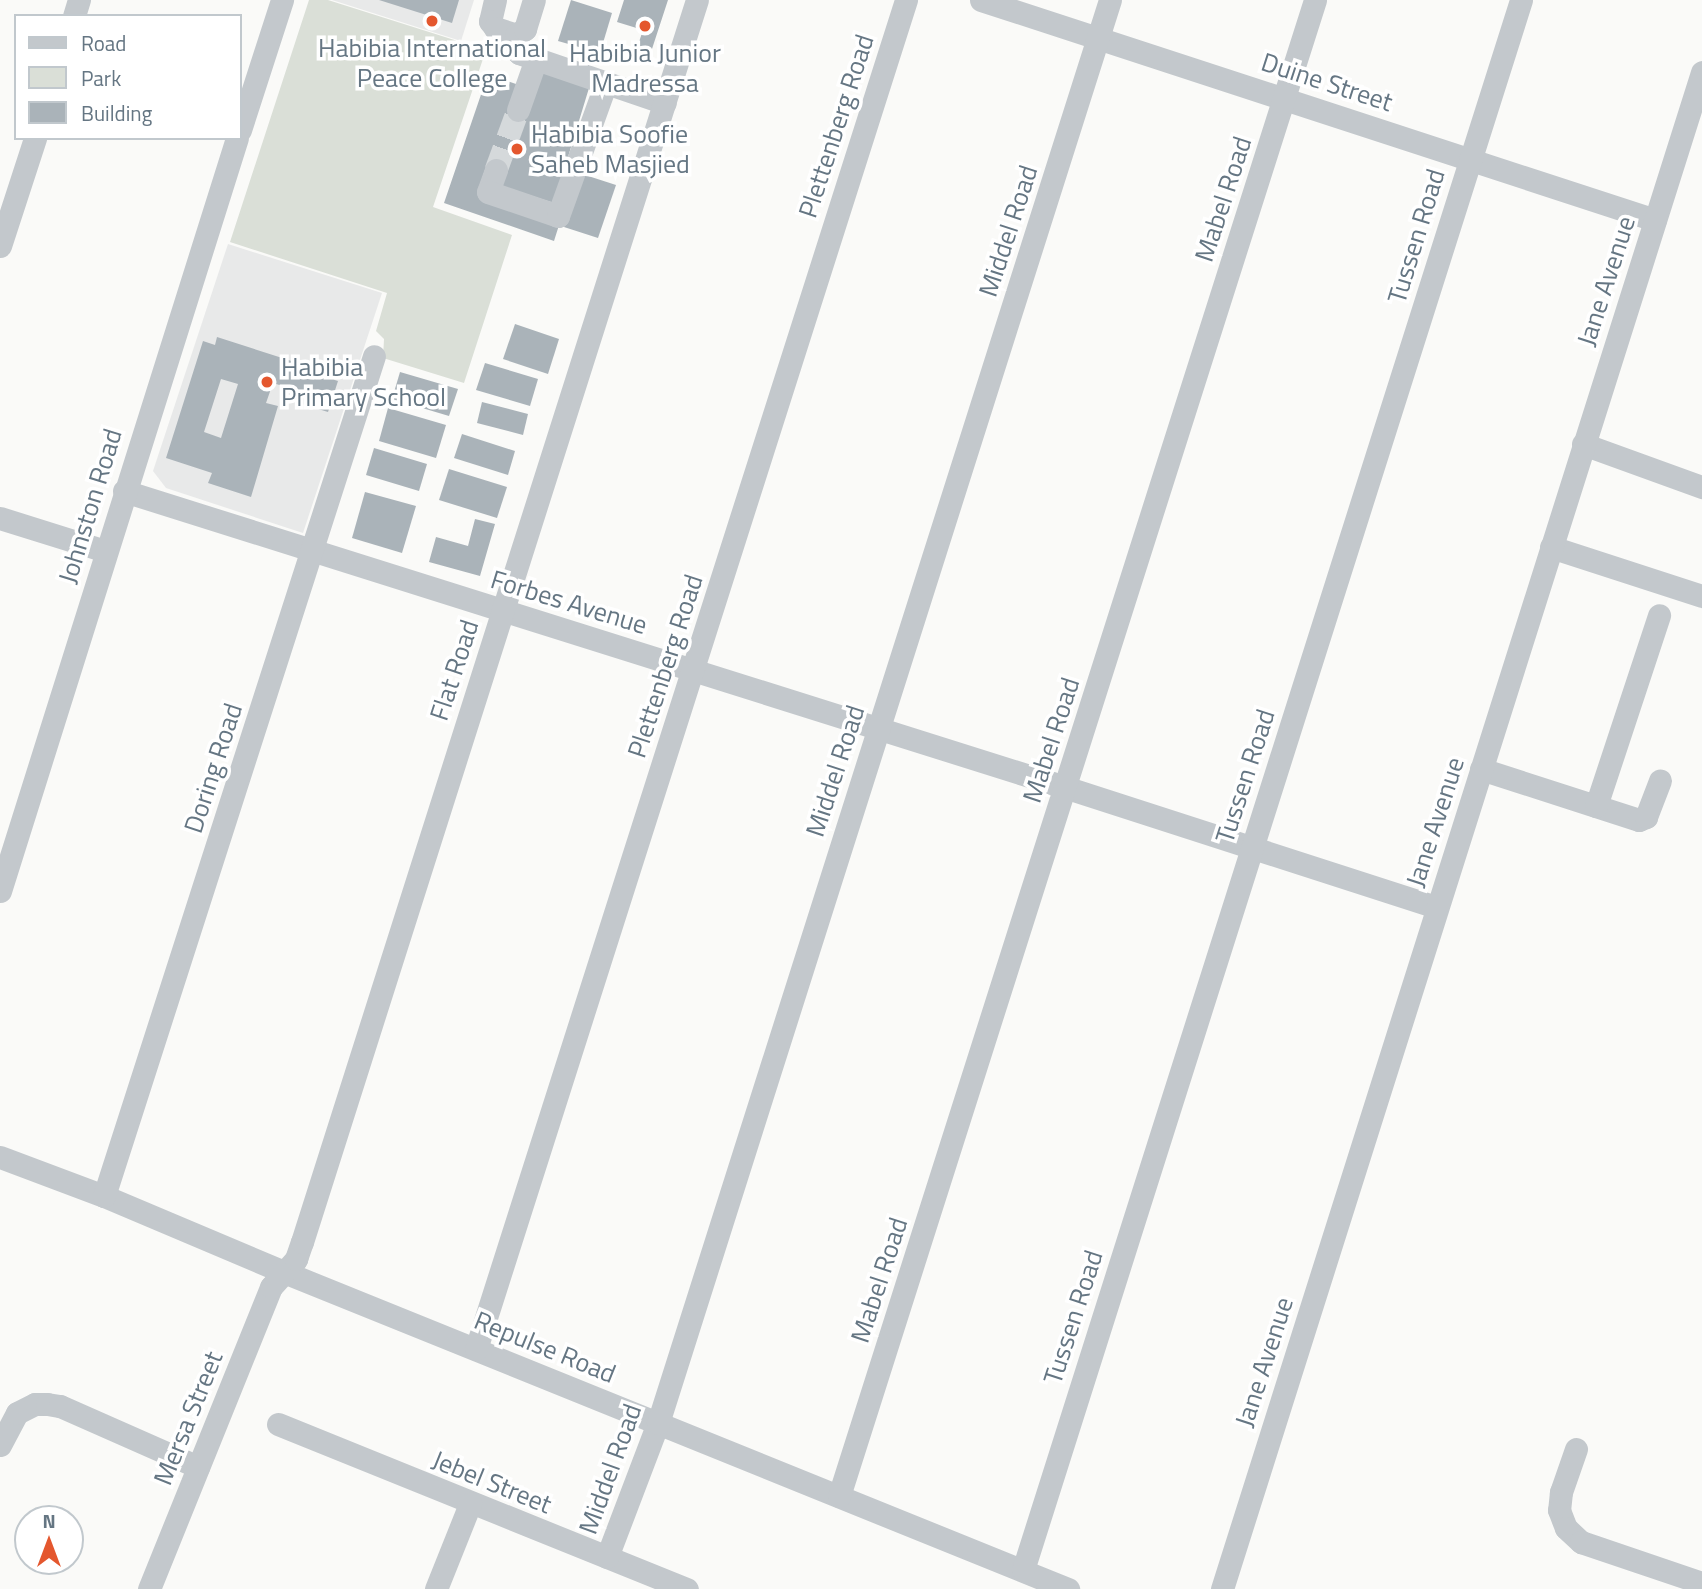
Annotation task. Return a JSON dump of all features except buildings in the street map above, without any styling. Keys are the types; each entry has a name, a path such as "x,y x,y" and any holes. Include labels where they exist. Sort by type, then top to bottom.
{"street":[{"path":"242,124 282,0"},
{"path":"495,0 490,21 495,28 516,35"},
{"path":"516,35 525,29 534,0"},
{"name":"Flat Road","path":"284,1272 296,1259 302,1242 697,0"},
{"name":"Plettenberg Road","path":"476,1349 906,0"},
{"name":"Duine Street","path":"981,0 1655,220"},
{"name":"Middel Road","path":"607,1557 659,1423 1110,0"},
{"name":"Mabel Road","path":"839,1496 1315,0"},
{"name":"Tussen Road","path":"1023,1570 1521,0"},
{"path":"516,35 516,48 519,53 665,103"},
{"path":"518,110 536,59"},
{"name":"Jane Avenue","path":"1222,1589 1702,72"},
{"path":"496,170 488,192 558,216 606,83"},
{"path":"0,246 34,140"},
{"name":"Johnston Road","path":"0,891 236,140"},
{"name":"Doring Road","path":"104,1196 374,356"},
{"path":"1583,444 1702,488"},
{"name":"Forbes Avenue","path":"124,491 1437,907"},
{"path":"0,518 105,551"},
{"path":"1551,547 1702,596"},
{"path":"1596,806 1659,615"},
{"path":"1481,769 1643,820 1660,781"},
{"name":"Repulse Road","path":"0,1157 104,1196 284,1272 1067,1589"},
{"name":"Mersa Street","path":"149,1589 271,1287 284,1272"},
{"path":"0,1445 17,1413 35,1404 47,1404 60,1406 198,1467"},
{"name":"Jebel Street","path":"278,1424 470,1504 687,1589"},
{"path":"1576,1449 1561,1492 1559,1510 1566,1528 1581,1542 1702,1583"},
{"path":"436,1589 470,1504"}],"shaded area":[{"name":"Habibia International Peace College","path":"332,0 474,0 461,41"},
{"name":"Habibia Primary School","path":"228,244 382,293 303,533 166,488 153,471"}],"green space":[{"path":"309,0 328,0 486,50 433,207 512,235 464,383 383,358 384,339 376,331 387,293 230,242"}],"tunnel":[{"path":"496,170 518,110"}],"place":[{"name":"Habibia International Peace College","path":"432,21"},
{"name":"Habibia Junior Madressa","path":"645,26"},
{"name":"Habibia Soofie Saheb Masjied","path":"517,149"},
{"name":"Habibia Primary School","path":"267,382"}]}
